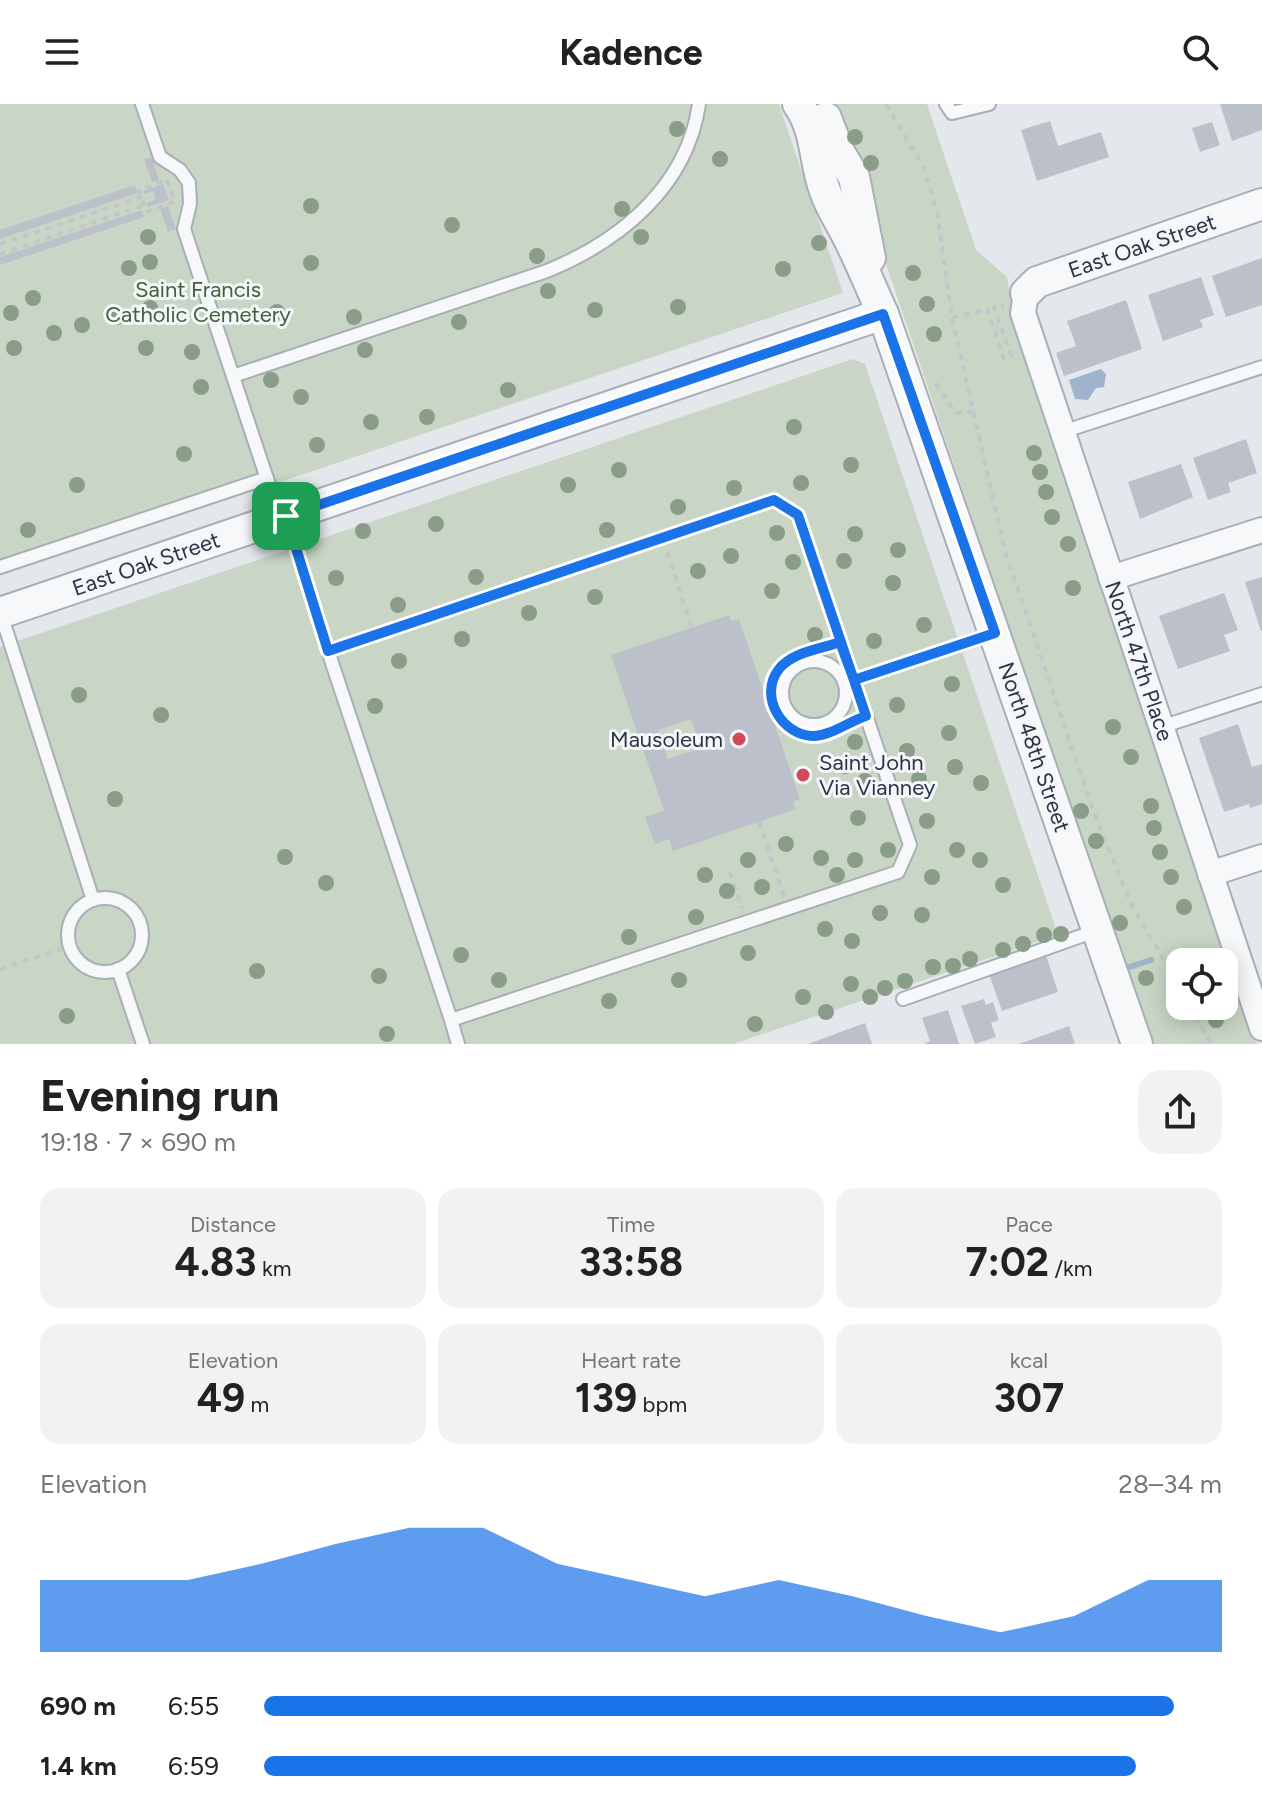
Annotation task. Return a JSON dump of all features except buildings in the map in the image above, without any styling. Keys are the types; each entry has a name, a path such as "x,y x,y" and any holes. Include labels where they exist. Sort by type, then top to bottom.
{"street":[{"name":"North 48th Street","path":"798,104 805,114 819,157 823,187 883,314 1137,1044"},
{"name":"North 48th Street","path":"822,104 839,152 854,177 883,314"},
{"name":"East Oak Street","path":"1020,299 1037,282 1262,204"},
{"name":"North 47th Place","path":"1020,299 1261,1022"},
{"name":"East Oak Street","path":"0,613 883,314"},
{"path":"1111,578 1262,530"},
{"path":"1210,874 1262,857"}],"lane":[{"path":"142,104 160,157 180,170 189,183 190,204 184,229 458,1044"},
{"path":"233,376 547,271 594,249 643,212 663,188 691,136 699,104"},
{"path":"946,104 952,113 989,104"},
{"path":"1062,432 1262,367"},
{"path":"0,567 267,478"},
{"path":"328,651 774,500 798,515 840,642 849,682 866,716 910,845 898,872 451,1020"},
{"path":"0,613 93,900"},
{"path":"849,682 995,633"},
{"path":"810,661 832,666 849,682 845,703 832,719 823,724 803,723 787,711 782,701 781,691 790,671 810,661"},
{"path":"1161,727 1262,694"},
{"path":"93,900 118,900 137,917 141,941 129,963 118,969 95,971 84,966 70,946 69,924 74,914 93,900"},
{"path":"903,999 1098,930"},
{"path":"118,969 143,1044"}],"path":[{"path":"886,104 906,132 928,182 937,212 952,318 1005,551 1092,807 1130,902 1166,964"},
{"path":"167,180 175,202 146,212 145,205 139,190 167,180"},
{"path":"0,244 142,197"},
{"path":"0,254 145,205"},
{"path":"952,318 987,309 1004,359 1011,356 994,307 1020,299"},
{"path":"931,374 955,413 973,412"},
{"path":"663,538 692,628"},
{"path":"840,642 796,656 778,669 771,694 772,705 786,726 806,735 831,733 845,723 866,716"},
{"path":"759,822 788,908"},
{"path":"730,872 747,922"},
{"path":"0,969 70,946"},
{"path":"1198,1020 1211,1044"}],"green space":[{"name":"Saint Francis Catholic Cemetery","path":"0,104 779,104 843,293 0,576"},
{"path":"828,104 927,104 976,250 1007,277 1013,315 1225,948 1166,948 1166,1020 1238,1020 1238,987 1257,1044 1150,1044 882,252"},
{"path":"853,359 865,364 1058,935 733,1044 0,1044 0,647"}],"water":[{"path":"1101,369 1106,374 1104,387 1096,388 1088,400 1075,399 1069,380"}],"waterway":[{"path":"1120,970 1151,960"}],"place":[{"name":"Mausoleum","path":"739,739"},
{"name":"Saint John Via Vianney","path":"803,775"}],"route":[{"path":"286,516 328,651 774,500 798,515 854,680 866,716 845,723 831,733 806,735 786,726 772,705 771,694 778,669 796,656 840,642 854,680 995,633 883,314 286,516"}]}
